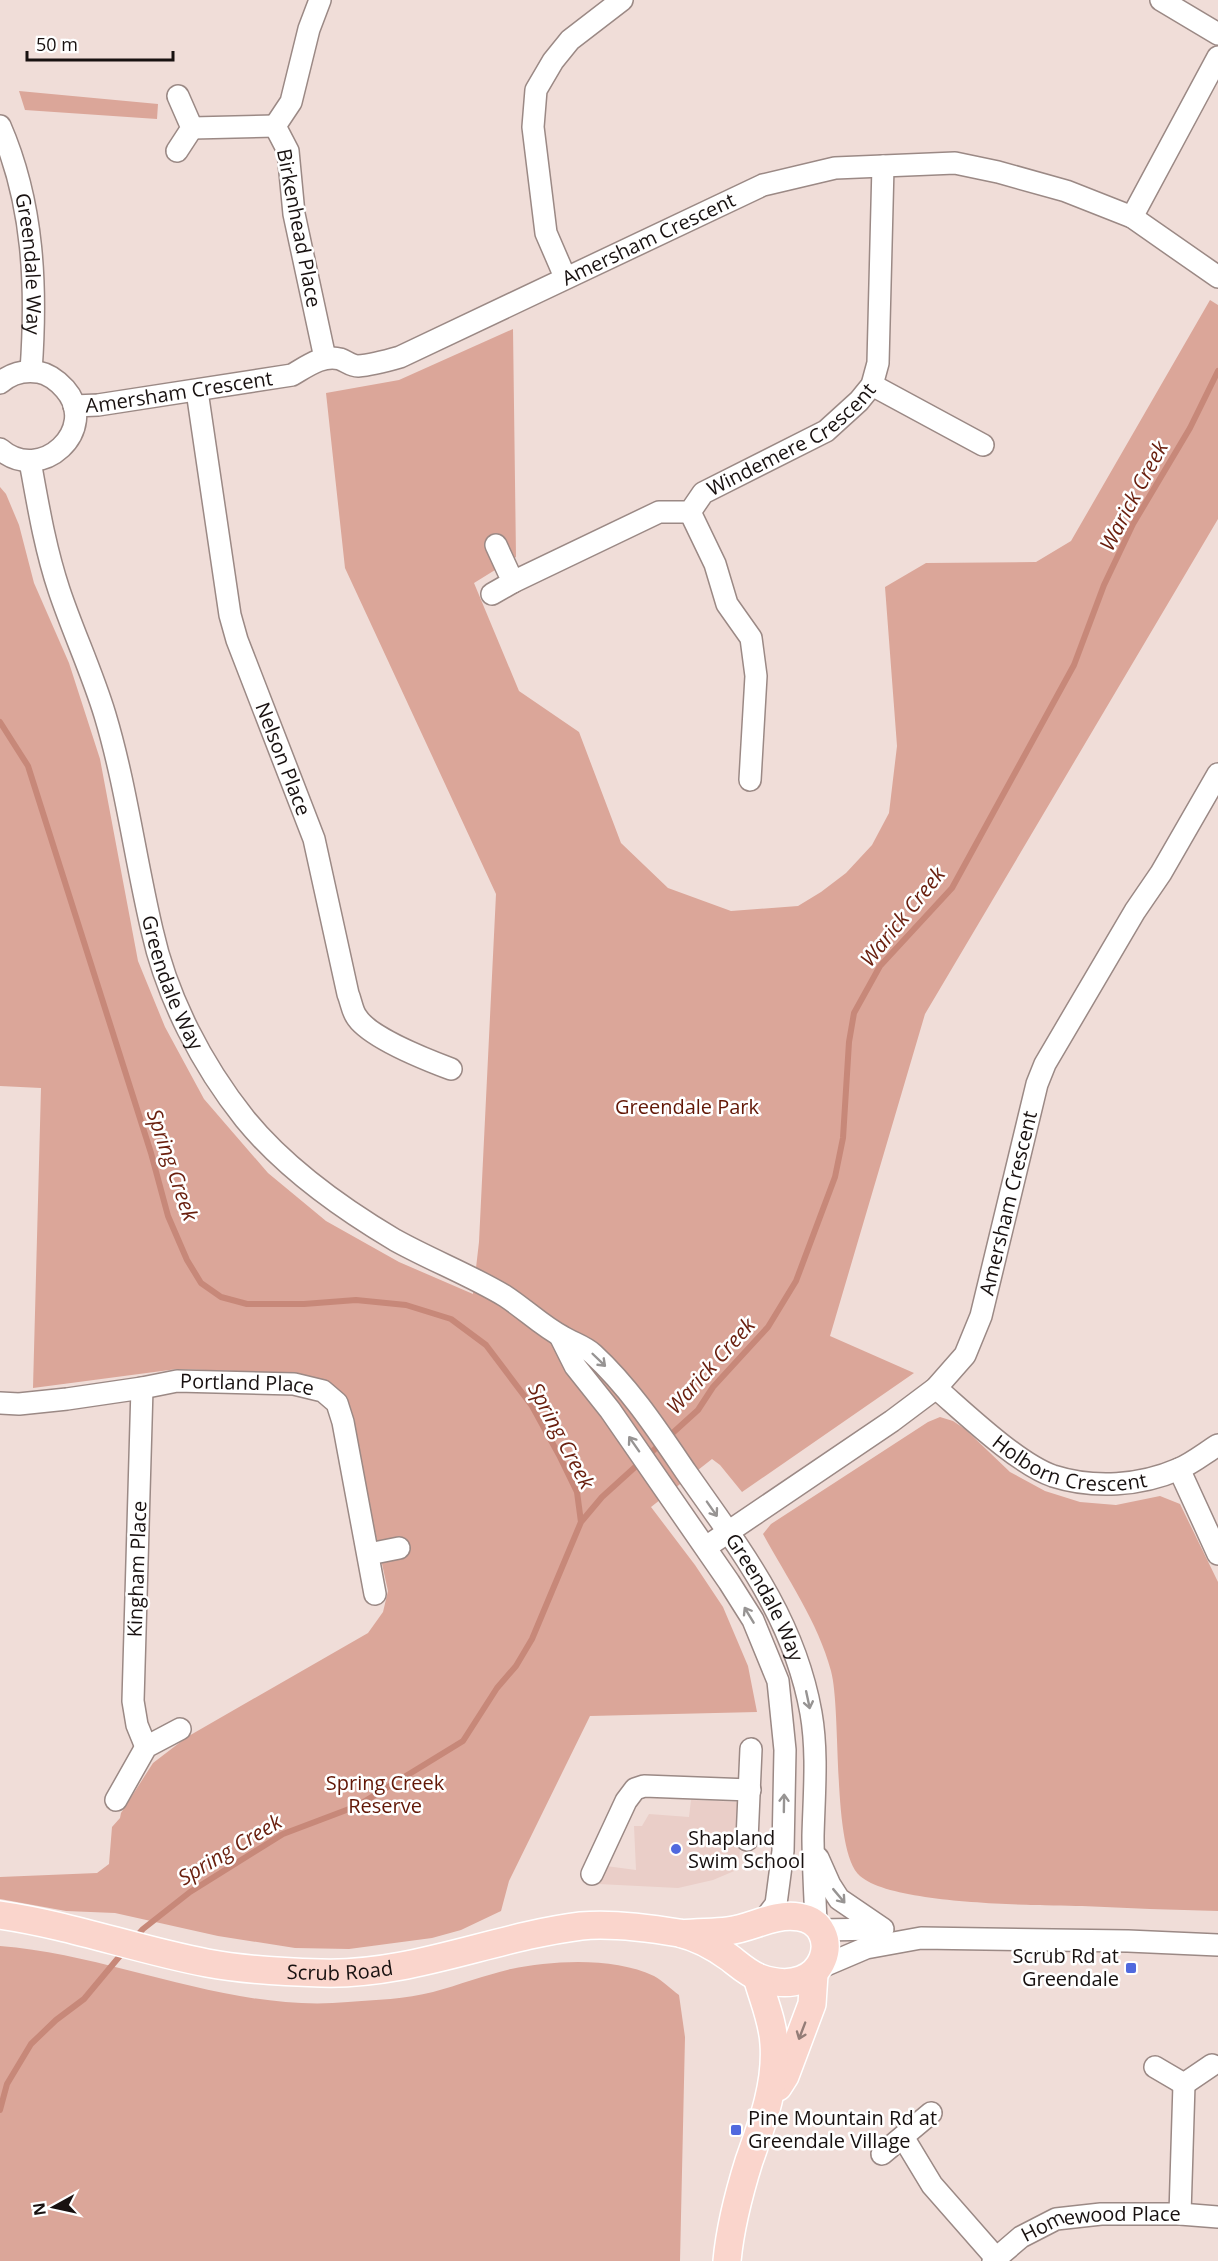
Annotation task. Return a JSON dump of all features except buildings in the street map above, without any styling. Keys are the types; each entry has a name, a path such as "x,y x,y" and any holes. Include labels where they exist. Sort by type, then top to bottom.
{"main road":[{"name":"Scrub Road","path":"0,1915 91,1934 208,1963 322,1974 372,1972 406,1966 533,1934 584,1926 640,1928 682,1934 729,1931 756,1922"},
{"path":"728,2261 740,2191 768,2106 785,2076 812,2004 817,1971 825,1953 824,1940 818,1927 801,1917 756,1922 740,1936 737,1944 738,1952 752,1974 772,2026 774,2046 768,2106"},
{"name":"Scrub Road","path":"682,1934 720,1951 752,1974"},
{"path":"752,1974 775,1982 794,1983 817,1971"}],"street":[{"name":"Birkenhead Place","path":"320,0 309,28 291,102 275,126 288,151 294,214 325,358"},
{"path":"565,277 546,233 532,127 536,90 553,61 570,40 622,0"},
{"path":"1161,0 1218,34"},
{"path":"1132,218 1218,57"},
{"path":"178,96 192,128"},
{"name":"Greendale Way","path":"0,126 13,162 29,226 35,290 31,371"},
{"path":"192,128 275,126"},
{"path":"177,151 192,128"},
{"name":"Amersham Crescent","path":"74,406 98,405 197,391 292,375 311,363 325,358 339,359 354,366 376,364 400,357 763,185 835,168 955,163 1066,191 1132,218 1218,277"},
{"name":"Windemere Crescent","path":"492,594 659,512 690,512 703,493 826,431 859,401 872,385 878,363 883,166"},
{"path":"0,383 16,374 31,371 45,374 58,381 68,392 74,406 75,420 72,433 65,444 55,453 43,459 30,461 17,459 0,449"},
{"path":"872,385 984,445"},
{"name":"Nelson Place","path":"197,391 230,615 237,640 314,839 348,994 356,1017 370,1031 426,1060 451,1069"},
{"name":"Greendale Way","path":"30,461 50,560 59,591 105,716 132,821 152,934 172,996 214,1077 247,1122 329,1199 397,1241 494,1289 531,1313 560,1336 588,1349 630,1394 678,1461 773,1601 787,1632 804,1681 813,1730 813,1847 818,1927"},
{"path":"690,512 715,564 727,604 751,638 756,676 750,780"},
{"path":"496,545 513,582"},
{"name":"Amersham Crescent","path":"706,1547 936,1389 965,1355 981,1316 1037,1084 1045,1064 1218,774"},
{"name":"Greendale Way","path":"560,1336 575,1366 610,1410 659,1479 753,1620 778,1681 785,1750 783,1851 776,1904 756,1922"},
{"name":"Portland Place","path":"0,1403 19,1404 142,1388 177,1381 199,1380 294,1384 323,1391 338,1403 343,1422 375,1594"},
{"name":"Kingham Place","path":"142,1388 133,1701 137,1725 146,1747"},
{"name":"Holborn Crescent","path":"936,1389 1021,1458 1052,1476 1091,1484 1134,1483 1179,1469 1218,1445"},
{"path":"1179,1469 1218,1554"},
{"path":"369,1554 399,1548"},
{"path":"116,1800 146,1747 180,1729"},
{"path":"747,1840 751,1749"},
{"path":"592,1874 626,1801 635,1789 644,1786 750,1790"},
{"path":"813,1847 839,1899 884,1929"},
{"path":"818,1927 884,1929 921,1938"},
{"path":"817,1971 866,1948 921,1938 1128,1941 1218,1945"},
{"path":"1184,2084 1212,2065"},
{"path":"1155,2067 1184,2084"},
{"path":"1180,2214 1184,2084"},
{"path":"882,2154 931,2113"},
{"path":"903,2137 932,2185 995,2259"},
{"name":"Homewood Place","path":"995,2259 1021,2237 1056,2219 1101,2214 1180,2214 1218,2217"}],"shaded area":[{"path":"691,1800 742,1802 739,1869 713,1880 678,1888 598,1884 606,1866 636,1870 634,1826 642,1826 649,1814 689,1817"}],"green space":[{"path":"19,91 158,104 157,119 25,110"},
{"path":"1210,300 1218,305 1218,519 925,1014 830,1336 914,1373 742,1492 720,1465 712,1459 651,1507 695,1565 723,1607 748,1666 757,1712 590,1716 509,1881 501,1911 461,1930 432,1938 349,1949 295,1948 218,1936 115,1913 66,1911 0,1899 0,1877 97,1873 109,1864 112,1827 120,1818 153,1763 187,1737 368,1633 383,1612 388,1591 354,1436 344,1404 320,1379 287,1373 177,1369 33,1388 41,1088 0,1086 0,487 6,494 19,525 34,583 69,663 100,759 138,961 165,1027 204,1099 268,1173 326,1221 399,1262 473,1294 479,1242 496,894 345,568 326,393 399,380 513,329 516,557 474,583 519,691 579,732 621,843 668,888 731,911 798,906 846,873 872,845 889,813 897,746 885,587 926,563 1036,562 1071,541"},
{"path":"940,1417 953,1421 965,1429 1010,1472 1045,1491 1080,1502 1116,1505 1160,1496 1180,1504 1218,1582 1218,1911 1000,1904 932,1898 877,1886 860,1876 851,1862 841,1811 831,1671 810,1618 763,1534 771,1524 928,1422"},
{"path":"0,1946 44,1951 216,1991 259,1999 303,2003 348,2002 412,1996 511,1969 564,1962 603,1963 638,1970 654,1976 679,1995 685,2037 680,2261 0,2261"}],"waterway":[{"name":"Warick Creek","path":"581,1522 602,1497 698,1410 713,1387 768,1327 796,1281 835,1177 843,1138 849,1042 854,1013 880,966 952,888 1074,665 1104,585 1133,524 1190,428 1218,371"},
{"name":"Spring Creek","path":"0,722 28,766 151,1153 168,1216 187,1260 201,1283 221,1297 247,1304 304,1304 356,1300 406,1305 451,1319 486,1345 532,1406 577,1492 581,1522 532,1639 516,1666 497,1688 463,1741 357,1806 283,1834 190,1892 143,1929 134,1939"},
{"name":"Spring Creek","path":"0,2110 7,2084 31,2044 56,2020 84,1999 124,1951"}],"place":[{"name":"Shapland Swim School","path":"676,1849"},
{"name":"Scrub Rd at Greendale","path":"1131,1968"},
{"name":"Pine Mountain Rd at Greendale Village","path":"736,2130"}],"park label":[{"name":"Greendale Park","path":"687,1107"},
{"name":"Spring Creek Reserve","path":"385,1794"}]}
